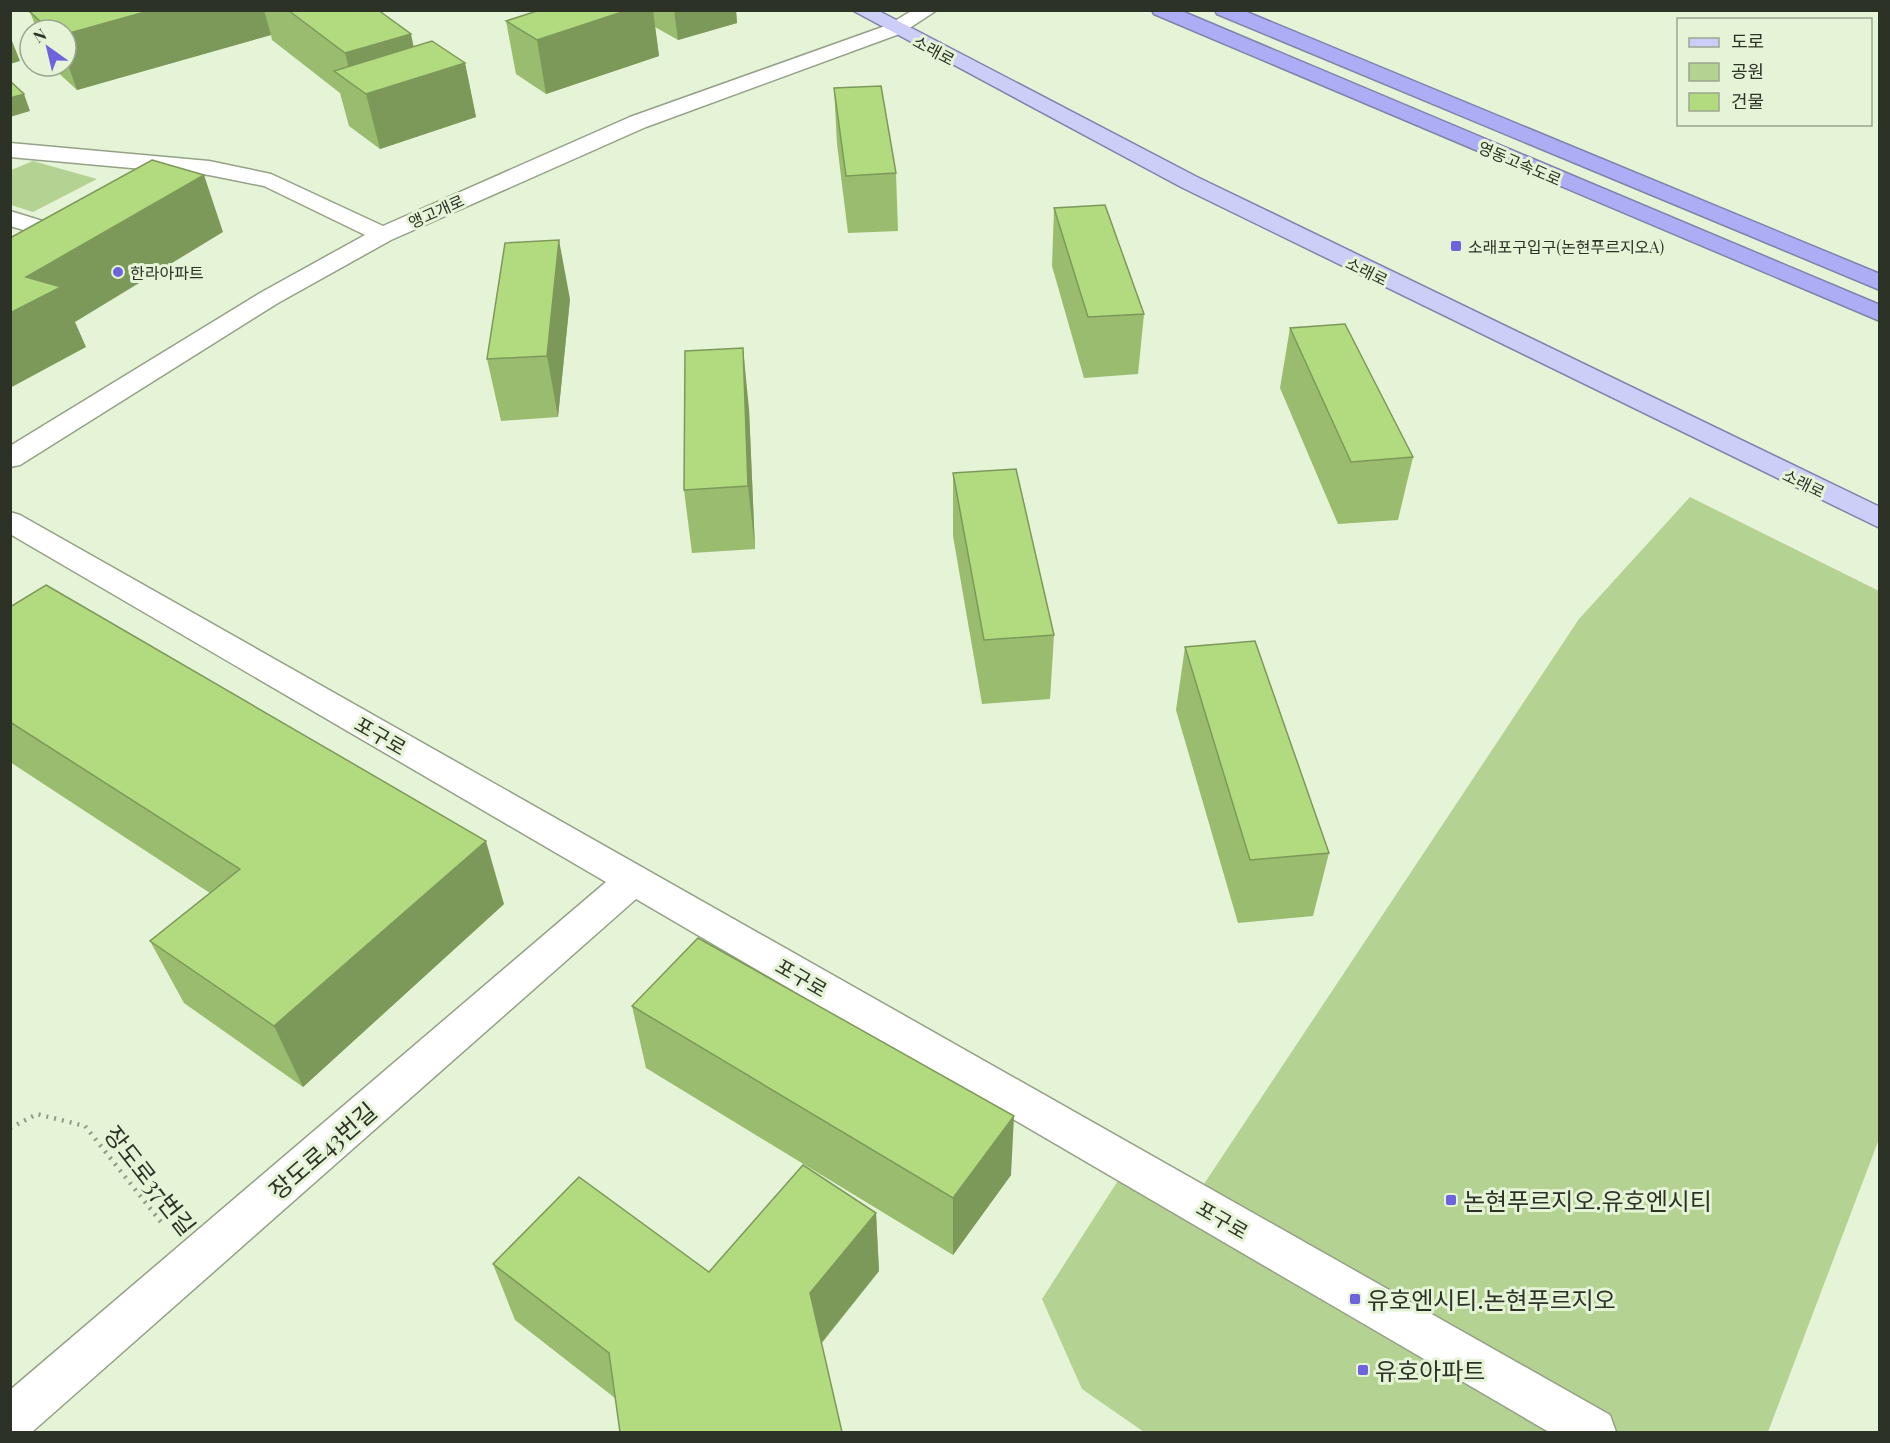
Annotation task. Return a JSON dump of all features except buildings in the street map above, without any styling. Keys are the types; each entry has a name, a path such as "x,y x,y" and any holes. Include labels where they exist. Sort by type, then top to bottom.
{"highway":[{"name":"영동고속도로","path":"1161,10 1880,314"},
{"name":"영동고속도로","path":"1224,10 1880,283"}],"main road":[{"name":"소래로","path":"861,10 1189,182 1880,519"}],"street":[{"name":"앵고개로","path":"10,459 269,298 383,235 638,122 895,29 928,10"},
{"path":"10,150 209,168 271,181 383,235"},
{"path":"10,218 92,244 61,261"},
{"name":"포구로","path":"10,522 1593,1432"},
{"name":"장도로43번길","path":"10,1421 633,880"}],"path":[{"name":"장도로37번길","path":"10,1128 37,1114 85,1126 193,1262"}],"green space":[{"path":"33,161 97,179 33,212 11,205 11,170"},
{"path":"1690,497 1879,591 1879,1139 1768,1432 1144,1432 1082,1389 1042,1299 1128,1165 1192,1202 1579,619"}],"place":[{"name":"소래포구입구(논현푸르지오A)","path":"1456,246"},
{"name":"한라아파트","path":"118,272"},
{"name":"논현푸르지오.유호엔시티","path":"1451,1200"},
{"name":"유호엔시티.논현푸르지오","path":"1355,1299"},
{"name":"유호아파트","path":"1363,1370"}]}
